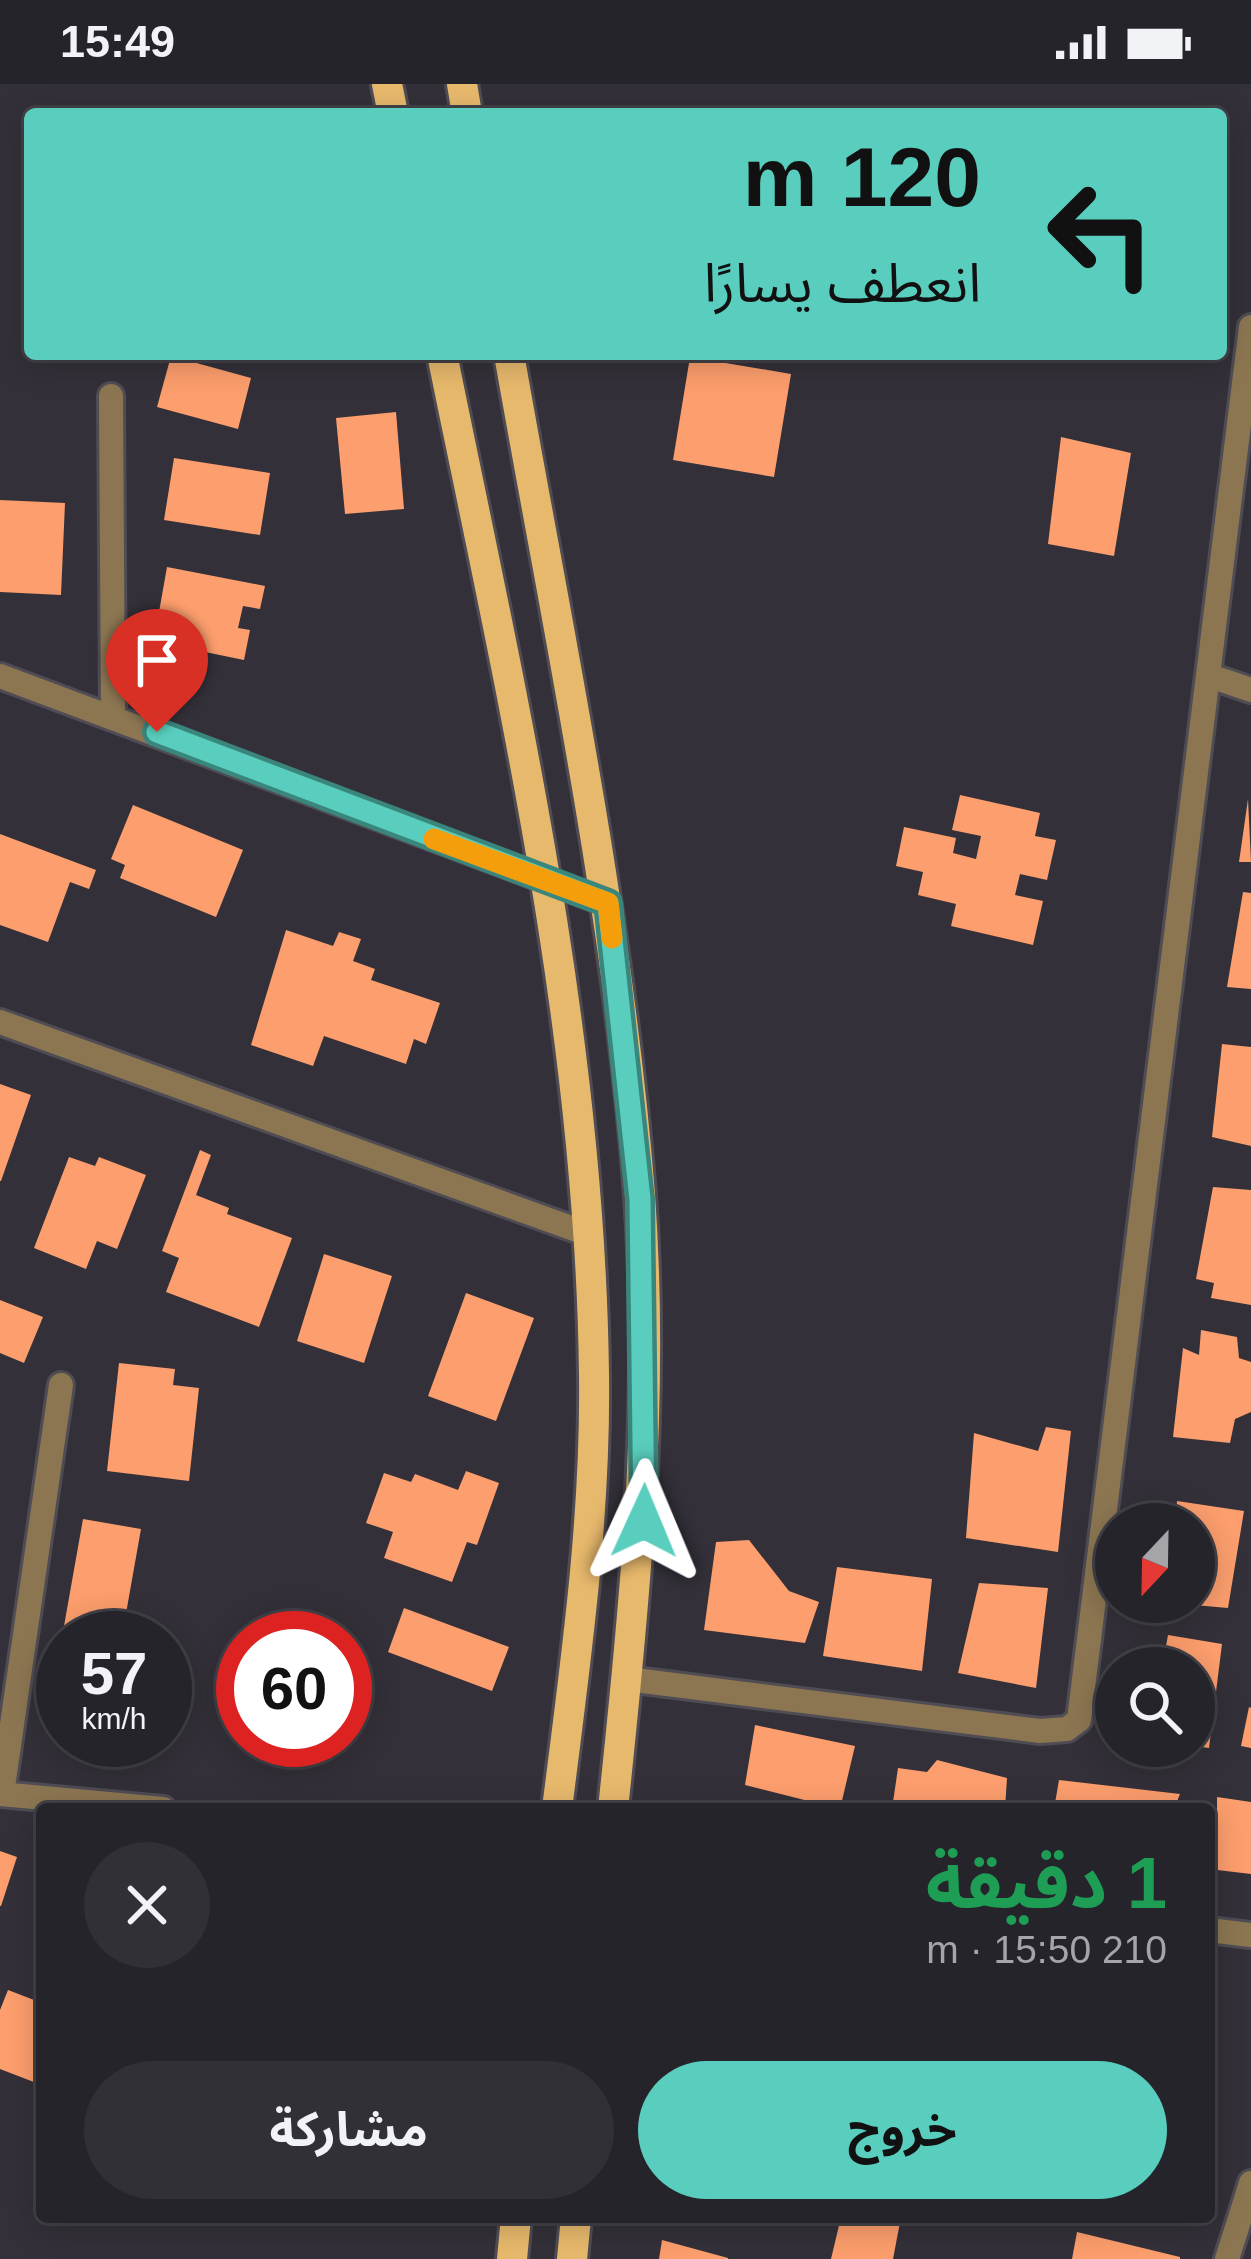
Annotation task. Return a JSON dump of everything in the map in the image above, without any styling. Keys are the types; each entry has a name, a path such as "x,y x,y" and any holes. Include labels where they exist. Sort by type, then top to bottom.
{"main road":[{"path":"443,360 550,884 572,1036 588,1234 594,1377 590,1495 558,1803"},
{"path":"510,360 608,903 628,1069 642,1271 644,1521 614,1803"},
{"path":"512,2259 515,2223"},
{"path":"572,2259 575,2223"}],"street":[{"path":"627,1679 1040,1731 1067,1729 1079,1720 1251,327"},
{"path":"111,396 113,715"},
{"path":"0,676 608,903"},
{"path":"1210,676 1251,690"},
{"path":"0,1022 588,1234"},
{"path":"61,1385 1,1794 99,1803"},
{"path":"1215,1931 1251,1935"},
{"path":"1227,2259 1251,2182"}],"building":[{"path":"170,360 251,378 238,429 157,407"},
{"path":"690,360 791,374 774,477 673,460"},
{"path":"396,412 404,509 345,514 336,418"},
{"path":"1061,437 1131,453 1114,556 1048,544"},
{"path":"174,458 270,473 260,535 164,520"},
{"path":"0,500 65,503 61,595 0,592"},
{"path":"167,567 265,586 260,609 243,606 238,628 250,630 244,660 171,645 177,616 159,612"},
{"path":"960,795 1040,813 1035,836 1056,840 1047,880 1020,874 1015,895 1043,901 1033,945 951,926 956,904 918,895 923,872 896,866 904,827 956,838 953,853 976,859 981,836 952,830"},
{"path":"1248,799 1251,862 1239,862"},
{"path":"133,805 243,850 216,917 120,878 125,865 111,859"},
{"path":"0,834 96,870 89,889 70,882 48,942 0,925"},
{"path":"1243,892 1251,893 1251,989 1227,987"},
{"path":"286,930 333,946 339,932 361,939 353,961 375,969 371,980 440,1003 426,1044 414,1039 406,1064 324,1036 313,1066 251,1045"},
{"path":"1222,1044 1251,1047 1251,1146 1212,1137"},
{"path":"0,1084 31,1095 1,1181 0,1181"},
{"path":"200,1150 211,1155 196,1195 229,1208 227,1214 292,1238 259,1327 166,1292 179,1258 162,1251"},
{"path":"69,1157 95,1166 99,1157 146,1175 117,1249 97,1241 86,1269 34,1248"},
{"path":"1213,1187 1251,1190 1251,1305 1211,1298 1214,1283 1196,1279"},
{"path":"324,1254 392,1276 364,1363 297,1341"},
{"path":"466,1293 534,1318 496,1421 428,1396"},
{"path":"0,1300 43,1317 24,1363 0,1353"},
{"path":"1201,1330 1237,1337 1239,1358 1251,1362 1251,1412 1235,1419 1230,1443 1173,1437 1183,1348 1199,1355"},
{"path":"119,1363 175,1369 173,1385 199,1388 189,1481 107,1471"},
{"path":"1046,1427 1071,1431 1058,1552 966,1538 974,1433 1038,1451"},
{"path":"466,1471 499,1483 477,1545 467,1542 452,1582 384,1558 393,1532 366,1523 384,1473 411,1482 415,1474 458,1490"},
{"path":"1215,1507 1244,1511 1228,1608 1215,1607"},
{"path":"83,1519 141,1529 126,1611 67,1611"},
{"path":"749,1540 789,1591 819,1602 805,1643 704,1630 716,1542"},
{"path":"837,1567 932,1579 922,1671 823,1656"},
{"path":"979,1583 1048,1588 1036,1688 958,1673"},
{"path":"404,1608 509,1647 492,1691 388,1652"},
{"path":"1168,1635 1222,1644 1215,1700 1215,1647 1166,1647"},
{"path":"1251,1708 1251,1748 1241,1746"},
{"path":"755,1725 855,1746 841,1803 816,1803 745,1785"},
{"path":"937,1760 1007,1778 1005,1803 893,1803 898,1768 927,1772"},
{"path":"1059,1780 1180,1794 1176,1803 1055,1803"},
{"path":"1217,1797 1251,1802 1251,1874 1215,1870"},
{"path":"0,1851 17,1857 1,1906 0,1906"},
{"path":"8,1990 36,2001 36,2083 0,2069 0,2010"},
{"path":"840,2223 900,2223 893,2259 831,2259"},
{"path":"1077,2232 1180,2257 1180,2259 1072,2259"},
{"path":"662,2240 728,2258 728,2259 659,2259"}],"slow traffic":[{"path":"434,839 608,903 612,938"}],"route":[{"path":"157,732 608,903 640,1199 644,1521"}]}
